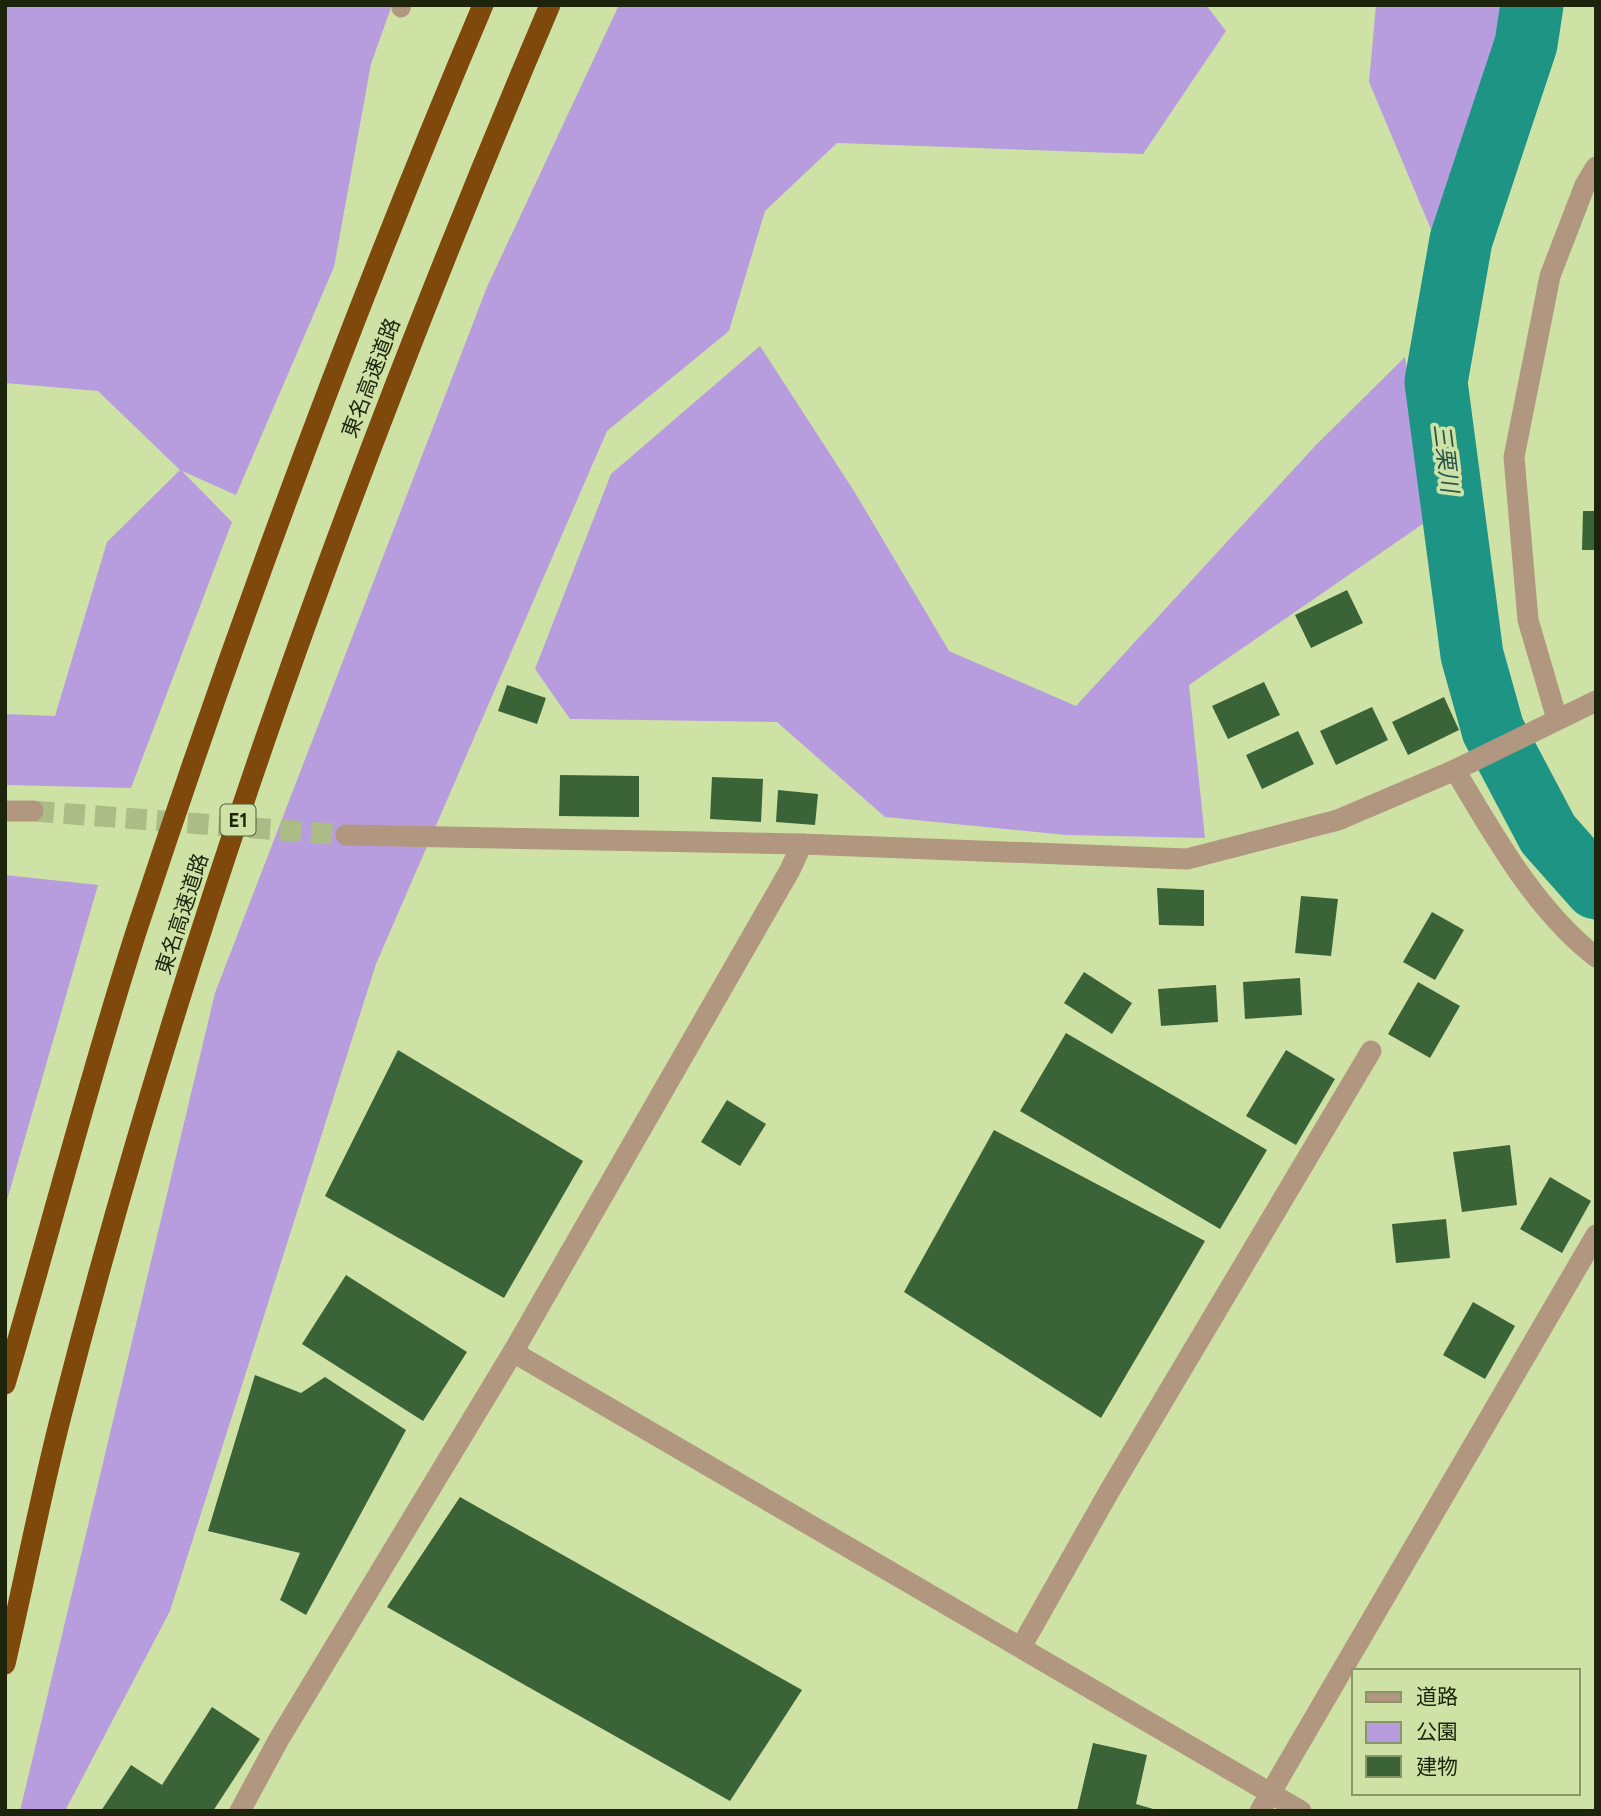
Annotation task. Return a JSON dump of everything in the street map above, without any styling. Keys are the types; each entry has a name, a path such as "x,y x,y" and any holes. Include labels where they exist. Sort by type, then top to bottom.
{"highway":[{"name":"東名高速道路","path":"5,1384 137,929 262,564 380,253 483,5"},
{"name":"東名高速道路","path":"6,1662 61,1417 165,1046 238,819 403,363 464,207 550,5"}],"street":[{"path":"1558,719 1528,620 1514,457 1550,276 1585,185 1596,167"},
{"path":"346,835 802,844 1187,859 1339,820 1455,769 1596,701"},
{"path":"1455,769 1501,848 1575,941 1596,957"},
{"path":"5,811 33,811"},
{"path":"240,1811 279,1739 513,1352 790,870 802,844"},
{"path":"1021,1647 1110,1490 1371,1051"},
{"path":"1266,1802 1596,1235"},
{"path":"513,1352 689,1457 1021,1647 1266,1802 1301,1811"}],"green space":[{"path":"5,5 392,5 371,64 334,267 236,495 182,471 232,522 131,788 5,785 5,714 55,716 107,542 180,470 98,391 5,383"},
{"path":"619,5 1206,5 1226,31 1143,154 837,143 765,211 729,331 607,431 376,964 170,1611 65,1811 20,1811 215,993 487,287"},
{"path":"1376,5 1528,5 1446,265 1369,82"},
{"path":"760,346 854,491 949,651 1076,706 1316,445 1405,357 1433,517 1189,685 1205,838 1066,835 885,817 777,722 570,719 535,669 611,474"},
{"path":"5,875 98,885 5,1207"}],"building":[{"path":"1583,511 1596,511 1596,550 1582,550"},
{"path":"1347,590 1363,623 1311,648 1295,615"},
{"path":"1264,682 1280,715 1228,739 1212,706"},
{"path":"507,685 546,698 537,724 498,711"},
{"path":"1444,697 1459,730 1408,755 1392,722"},
{"path":"1372,707 1388,740 1336,765 1320,731"},
{"path":"1298,731 1314,764 1262,789 1246,755"},
{"path":"560,775 639,776 639,817 559,816"},
{"path":"712,777 763,779 761,822 710,819"},
{"path":"778,790 818,794 815,825 776,822"},
{"path":"1157,888 1204,890 1204,926 1159,925"},
{"path":"1301,896 1338,899 1331,956 1295,953"},
{"path":"1432,912 1464,930 1435,980 1403,962"},
{"path":"1084,972 1132,1003 1112,1034 1064,1003"},
{"path":"1300,978 1302,1015 1245,1019 1243,982"},
{"path":"1418,982 1460,1006 1430,1058 1388,1034"},
{"path":"1216,985 1218,1022 1161,1026 1158,989"},
{"path":"1066,1033 1267,1150 1220,1229 1020,1111"},
{"path":"398,1050 583,1161 504,1298 325,1196"},
{"path":"1286,1050 1335,1079 1296,1145 1246,1116"},
{"path":"727,1100 766,1124 740,1166 701,1142"},
{"path":"994,1130 1205,1241 1101,1418 904,1292"},
{"path":"1510,1145 1517,1205 1462,1212 1453,1152"},
{"path":"1550,1177 1591,1201 1562,1253 1520,1229"},
{"path":"1446,1219 1450,1258 1396,1263 1392,1224"},
{"path":"346,1275 467,1352 423,1421 302,1344"},
{"path":"1473,1302 1515,1326 1485,1379 1443,1355"},
{"path":"255,1375 301,1393 325,1377 406,1430 306,1615 280,1600 300,1553 208,1531"},
{"path":"460,1497 802,1690 730,1801 387,1607"},
{"path":"212,1707 260,1739 213,1811 101,1811 131,1765 162,1785"},
{"path":"1093,1743 1147,1755 1136,1804 1160,1811 1077,1811"}],"waterway":[{"name":"三栗川","path":"1532,5 1526,44 1461,240 1436,382 1472,655 1493,730 1548,834 1596,888"}],"tunnel":[{"path":"33,811 346,835"}]}
